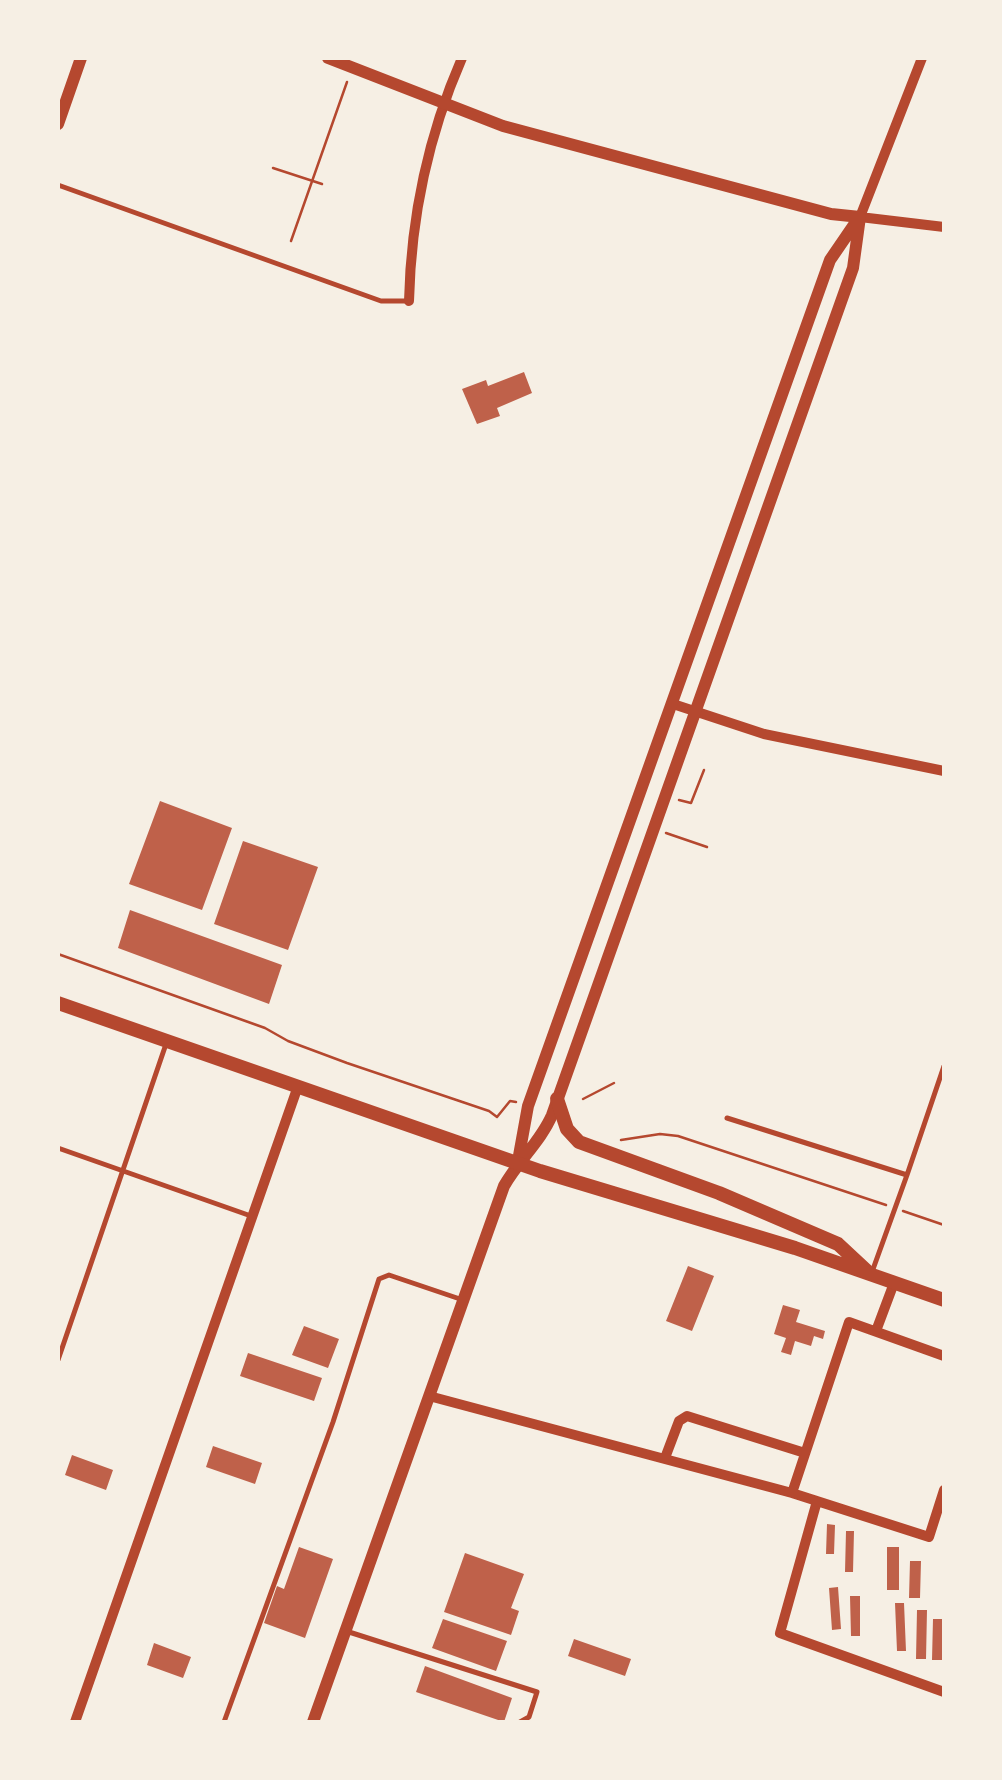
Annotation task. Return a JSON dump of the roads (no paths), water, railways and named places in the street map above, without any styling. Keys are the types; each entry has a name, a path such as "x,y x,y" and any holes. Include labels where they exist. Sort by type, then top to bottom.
{"main road":[{"path":"58,1003 517,1163 766,1239 944,1300"},
{"path":"557,1099 568,1128 579,1142 719,1193 838,1244 871,1275"}],"street":[{"path":"58,124 81,58"},
{"path":"328,58 504,126 831,214 944,227"},
{"path":"410,301 410,253 417,198 445,101 462,58"},
{"path":"313,1722 504,1186 517,1163 546,1130 699,714 853,268 860,217 922,58"},
{"path":"517,1163 528,1106 830,260 860,217"},
{"path":"672,704 764,734 944,771"},
{"path":"74,1722 297,1088"},
{"path":"876,1331 894,1283"},
{"path":"792,1493 849,1322 944,1356"},
{"path":"430,1396 792,1493 930,1537 944,1490"},
{"path":"665,1458 678,1421 686,1416 805,1453"},
{"path":"817,1501 780,1633 944,1692"}],"lane":[{"path":"58,184 381,301 410,301"},
{"path":"58,1360 166,1041"},
{"path":"871,1275 944,1066"},
{"path":"728,1118 906,1175"},
{"path":"58,1148 251,1216"},
{"path":"224,1722 333,1422 379,1279 389,1275 463,1300"},
{"path":"346,1632 536,1692 529,1717 520,1722"}]}
